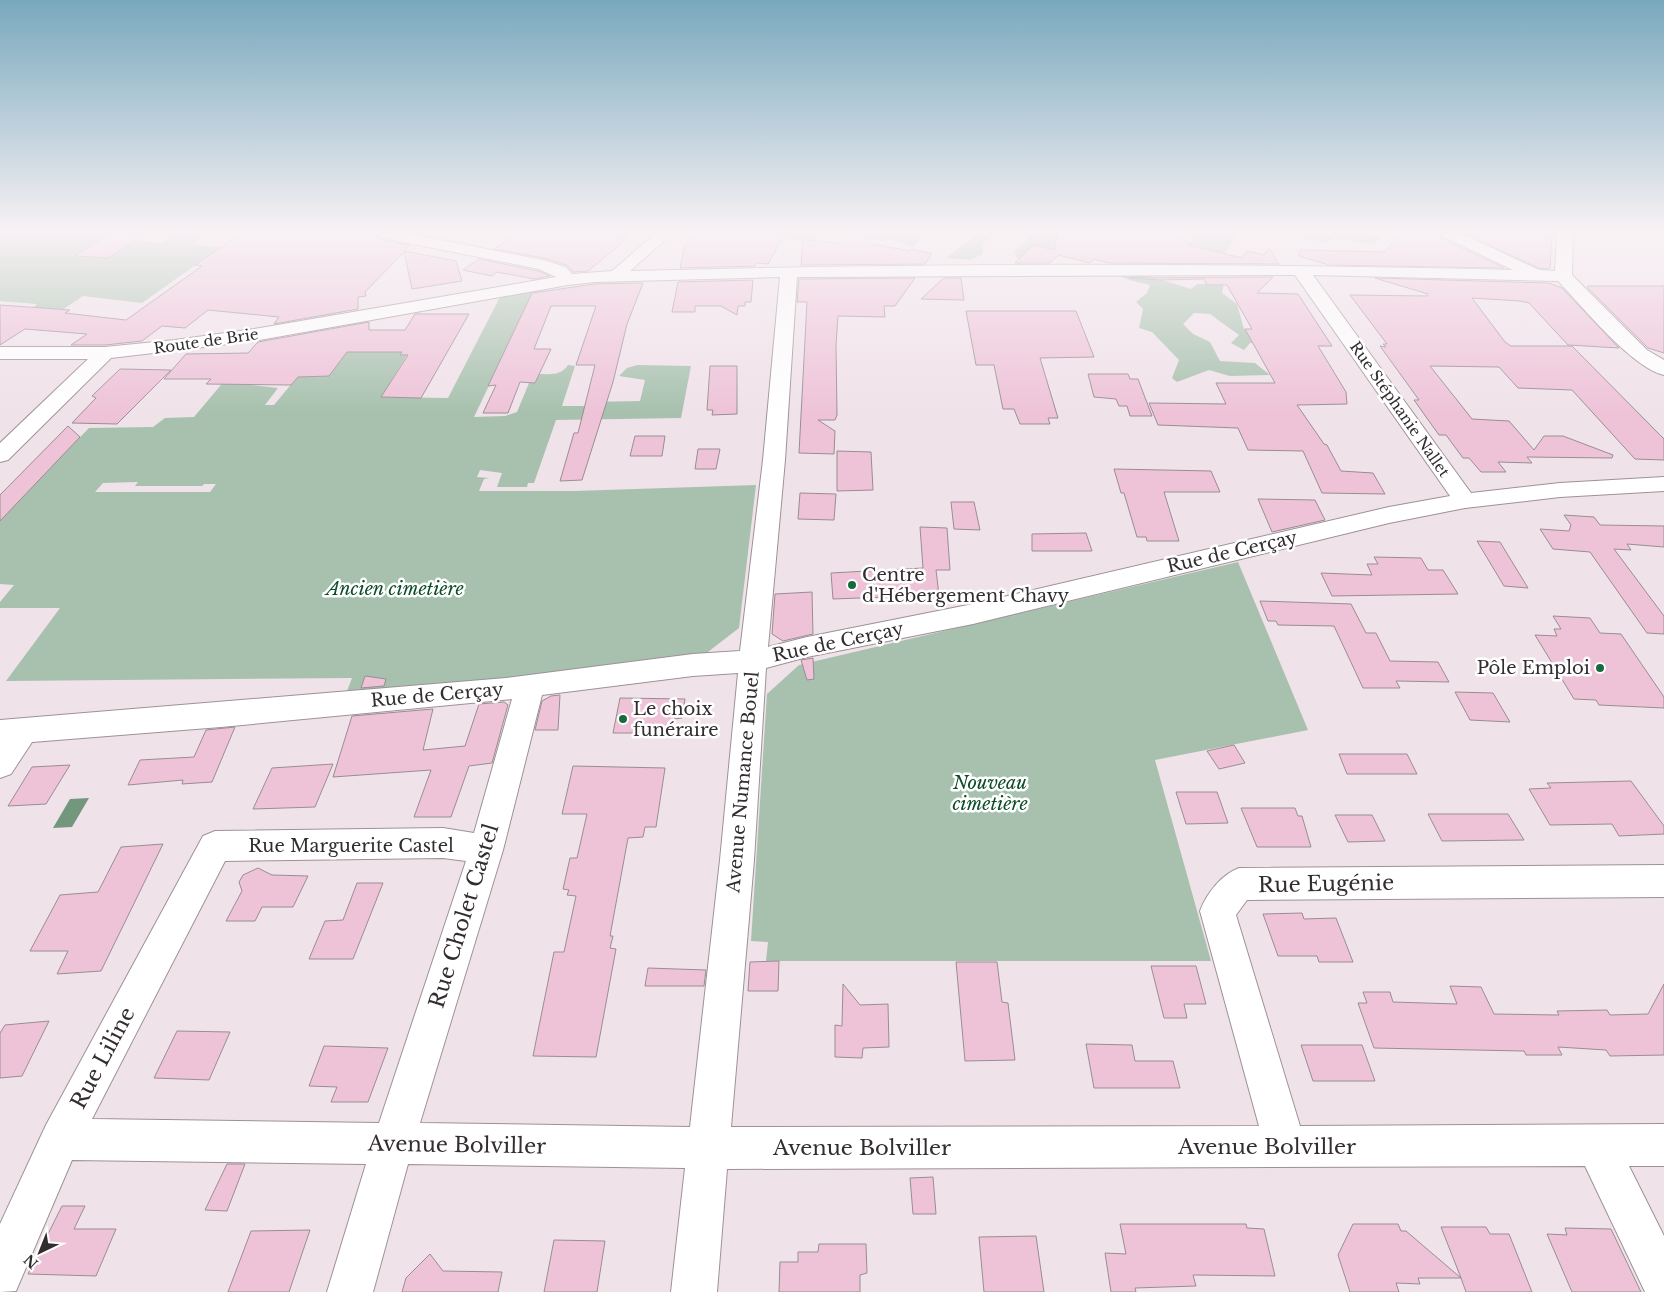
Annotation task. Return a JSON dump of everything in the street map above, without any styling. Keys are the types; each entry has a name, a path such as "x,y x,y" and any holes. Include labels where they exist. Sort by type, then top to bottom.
{"street":[{"name":"Route de Brie","path":"0,353 105,353 230,339 492,293"},
{"name":"Avenue Numance Bouel","path":"694,1292 737,860 787,293"},
{"name":"Rue Stéphanie Nallet","path":"1317,293 1464,501"},
{"path":"1580,293 1640,354 1664,369"},
{"path":"0,455 105,353"},
{"name":"Rue de Cerçay","path":"11,731 530,686 693,665 754,660 807,647 973,614 1353,524 1464,501 1560,490 1664,484"},
{"name":"Rue Cholet Castel","path":"350,1292 486,850 530,686"},
{"path":"0,765 11,731"},
{"name":"Rue Marguerite Castel","path":"215,846 443,843 486,850"},
{"name":"Rue Liline","path":"0,1275 60,1139 215,846"},
{"name":"Rue Eugénie","path":"1286,1147 1217,911 1239,884 1664,881"},
{"name":"Avenue Bolviller","path":"60,1139 707,1147 1664,1145"},
{"path":"1597,1146 1664,1283"}],"green space":[{"path":"0,293 156,293 142,303 83,296 59,312 32,309 37,304 0,301"},
{"name":"Ancien cimetière","path":"521,293 533,293 474,417 505,416 517,412 529,383 538,374 559,373 568,365 575,366 562,406 585,406 587,402 640,401 645,380 619,376 627,368 637,365 691,366 681,418 556,420 534,483 528,483 527,487 497,487 502,473 480,470 477,477 489,478 484,479 479,491 575,491 756,485 739,628 704,655 569,673 347,691 352,678 6,681 60,608 0,608 0,602 14,585 0,584 0,519 89,428 153,427 165,418 194,417 236,367 251,385 278,388 265,405 274,405 298,376 345,352 402,352 401,355 407,355 381,397 448,398 500,297","holes":["138,482 135,486 202,486 204,484 216,484 210,492 95,492 103,483"]},
{"path":"1147,293 1222,293 1237,304 1244,329 1275,335 1276,342 1250,343 1244,350 1231,343 1239,335 1210,314 1194,313 1183,324 1193,334 1210,342 1220,361 1255,363 1270,375 1230,376 1209,370 1177,382 1172,378 1179,360 1152,332 1139,328 1143,309 1136,302"},
{"name":"Nouveau cimetière","path":"1238,562 1308,730 1155,760 1211,961 766,961 768,942 751,941 767,694 799,665"}],"shaded area":[{"path":"89,798 72,827 53,828 70,799"}],"building":[{"path":"164,293 365,293 366,296 358,297 358,309 274,324 279,317 208,310 185,328 162,326 142,341 105,345 71,345 87,334 25,329 0,345 0,305 70,310 65,313 126,320"},
{"path":"532,293 639,293 627,324 613,382 582,480 560,481 574,433 578,433 595,365 576,365 596,306 551,306 534,349 551,349 535,383 520,382 508,413 483,413 496,385 488,386"},
{"path":"676,293 752,293 751,302 745,302 745,306 738,306 737,315 721,306 695,306 695,312 672,312"},
{"path":"798,293 904,293 895,306 884,306 885,317 838,316 836,345 837,415 835,420 818,420 835,431 834,454 799,453 807,302 797,302"},
{"path":"927,293 963,293 964,300 921,299"},
{"path":"1232,293 1298,294 1332,346 1318,346 1346,392 1347,404 1297,405 1324,444 1327,445 1341,471 1373,473 1385,494 1322,493 1303,451 1248,450 1238,428 1158,425 1149,403 1226,404 1216,383 1275,383 1245,329 1252,329"},
{"path":"1426,293 1567,293 1619,348 1568,345 1529,303 1472,298 1505,342 1511,346 1572,346 1664,439 1664,460 1635,459 1572,390 1518,388 1499,367 1430,366 1472,419 1509,421 1534,450 1544,436 1563,436 1613,455 1612,458 1527,457 1532,463 1498,462 1506,472 1481,472 1469,458 1463,458 1446,435 1439,435 1414,400 1419,400 1380,346 1386,347 1383,344 1387,344 1350,295 1427,296 1428,294"},
{"path":"1593,293 1664,293 1664,353 1648,348"},
{"path":"966,311 1076,311 1094,357 1040,358 1058,418 1048,418 1050,424 1020,424 1014,409 1003,409 994,365 976,365"},
{"path":"415,314 469,314 421,398 381,397 408,355 400,355 402,352 347,352 329,376 298,377 291,385 206,384 211,379 164,379 186,354 248,353 258,342 369,322 369,330 405,330"},
{"path":"710,366 737,366 737,414 712,415 713,410 707,410"},
{"path":"120,369 171,370 117,424 72,423 96,398 92,396"},
{"path":"1088,374 1128,374 1130,379 1138,379 1152,416 1130,416 1127,406 1119,406 1116,399 1094,397"},
{"path":"68,426 80,437 0,521 0,495"},
{"path":"635,436 665,436 662,456 630,456"},
{"path":"698,449 720,449 716,469 695,469"},
{"path":"837,451 871,452 873,490 837,491"},
{"path":"1114,469 1211,471 1220,492 1164,492 1179,541 1147,541 1146,537 1137,537 1124,493 1121,493"},
{"path":"800,493 836,494 834,520 798,519"},
{"path":"1258,499 1315,500 1325,520 1272,532"},
{"path":"951,502 974,502 980,530 954,529"},
{"path":"1564,515 1594,517 1600,525 1664,526 1664,547 1627,544 1631,550 1614,549 1664,616 1664,634 1647,633 1590,552 1553,549 1540,529 1569,531 1571,525"},
{"path":"920,527 947,528 950,570 936,570 939,595 833,599 831,573 923,568"},
{"path":"1086,533 1092,551 1032,551 1032,534"},
{"path":"1477,541 1500,542 1528,588 1504,586"},
{"path":"1374,557 1421,558 1428,570 1443,570 1458,594 1332,596 1321,573 1372,575 1367,564 1378,564"},
{"path":"812,592 813,634 783,641 772,634 775,594"},
{"path":"1260,601 1351,604 1366,633 1376,633 1390,661 1438,662 1449,682 1396,681 1400,688 1363,688 1334,626 1278,625 1276,621 1268,621"},
{"name":"Pôle Emploi","path":"1553,616 1590,618 1600,633 1621,634 1664,697 1664,708 1599,705 1596,700 1574,699 1535,635 1557,636 1554,629 1561,629"},
{"path":"813,658 814,679 807,680 801,660"},
{"path":"365,676 386,679 384,686 361,688"},
{"path":"1455,692 1493,693 1510,722 1470,720"},
{"path":"560,695 558,730 535,730 542,701 551,696"},
{"path":"620,698 685,699 682,718 674,719 672,733 613,733"},
{"path":"504,702 508,705 492,763 469,766 451,817 414,817 431,770 333,777 352,716 433,709 423,750 465,746 479,704"},
{"path":"235,727 212,782 182,784 183,780 128,785 140,760 194,757 206,730"},
{"path":"1234,745 1245,763 1219,769 1207,751"},
{"path":"1339,754 1407,754 1417,774 1347,774"},
{"path":"333,764 315,807 253,809 272,768"},
{"path":"70,765 46,804 8,806 32,767"},
{"path":"573,766 665,768 656,827 645,827 643,837 628,838 610,936 613,936 610,948 616,949 596,1057 533,1056 554,952 564,952 576,896 567,895 569,890 563,889 570,858 577,858 587,814 562,814"},
{"path":"1631,781 1664,826 1664,834 1619,836 1612,824 1550,825 1529,789 1551,788 1547,783"},
{"path":"1176,792 1217,792 1228,823 1186,824"},
{"path":"1241,808 1295,808 1298,816 1302,816 1311,847 1257,847"},
{"path":"1428,814 1508,814 1524,840 1442,841"},
{"path":"1335,815 1372,815 1385,841 1348,842"},
{"path":"163,844 101,971 57,974 68,951 30,951 60,895 98,892 121,847"},
{"path":"258,868 272,875 308,876 293,907 262,907 255,921 226,921 242,891 239,882 243,875"},
{"path":"357,883 383,883 353,959 309,959 325,921 343,920"},
{"path":"1302,913 1304,919 1336,918 1353,962 1319,962 1317,956 1278,956 1263,914"},
{"path":"779,961 778,991 748,991 750,962"},
{"path":"956,962 997,962 1002,1002 1008,1003 1015,1060 965,1061"},
{"path":"1151,966 1196,966 1206,1004 1184,1004 1187,1018 1164,1018"},
{"path":"648,968 706,970 704,986 645,986"},
{"path":"843,984 860,1005 888,1004 889,1047 863,1048 862,1058 835,1057 835,1025 842,1026"},
{"path":"1664,984 1664,1055 1610,1056 1606,1050 1558,1047 1562,1055 1526,1055 1524,1051 1374,1048 1358,1003 1367,1003 1363,992 1390,992 1393,1002 1457,1004 1450,986 1481,987 1494,1014 1559,1015 1557,1011 1607,1010 1610,1015 1648,1014"},
{"path":"49,1021 22,1076 0,1078 0,1033 5,1025"},
{"path":"177,1031 230,1032 209,1080 154,1078"},
{"path":"1086,1044 1132,1045 1135,1061 1173,1061 1180,1088 1094,1088"},
{"path":"1301,1045 1362,1045 1375,1081 1313,1081"},
{"path":"324,1046 388,1048 368,1102 331,1102 337,1087 309,1086"},
{"path":"227,1164 245,1164 227,1211 205,1210"},
{"path":"933,1177 936,1214 913,1214 910,1178"},
{"path":"62,1206 85,1206 74,1229 116,1229 96,1276 28,1274"},
{"path":"1120,1224 1246,1224 1247,1228 1264,1229 1275,1276 1193,1275 1196,1286 1135,1288 1136,1292 1111,1292 1105,1253 1126,1254"},
{"path":"1353,1224 1398,1224 1401,1231 1406,1231 1461,1278 1418,1278 1420,1284 1396,1283 1399,1292 1350,1292 1338,1255"},
{"path":"1441,1227 1486,1227 1490,1234 1509,1234 1532,1292 1466,1292"},
{"path":"1565,1228 1611,1229 1641,1292 1572,1292 1547,1234 1567,1235"},
{"path":"310,1230 289,1292 228,1292 251,1231"},
{"path":"1036,1236 1044,1292 984,1292 979,1237"},
{"path":"554,1240 605,1241 597,1292 544,1292"},
{"path":"819,1244 866,1244 867,1273 860,1275 860,1292 779,1292 780,1262 798,1262 798,1252 818,1252"},
{"path":"430,1254 443,1271 502,1272 498,1292 402,1292 406,1278"}],"place":[{"name":"Centre d'Hébergement Chavy","path":"852,585"},
{"name":"Pôle Emploi","path":"1600,668"},
{"name":"Le choix funéraire","path":"623,719"}]}
